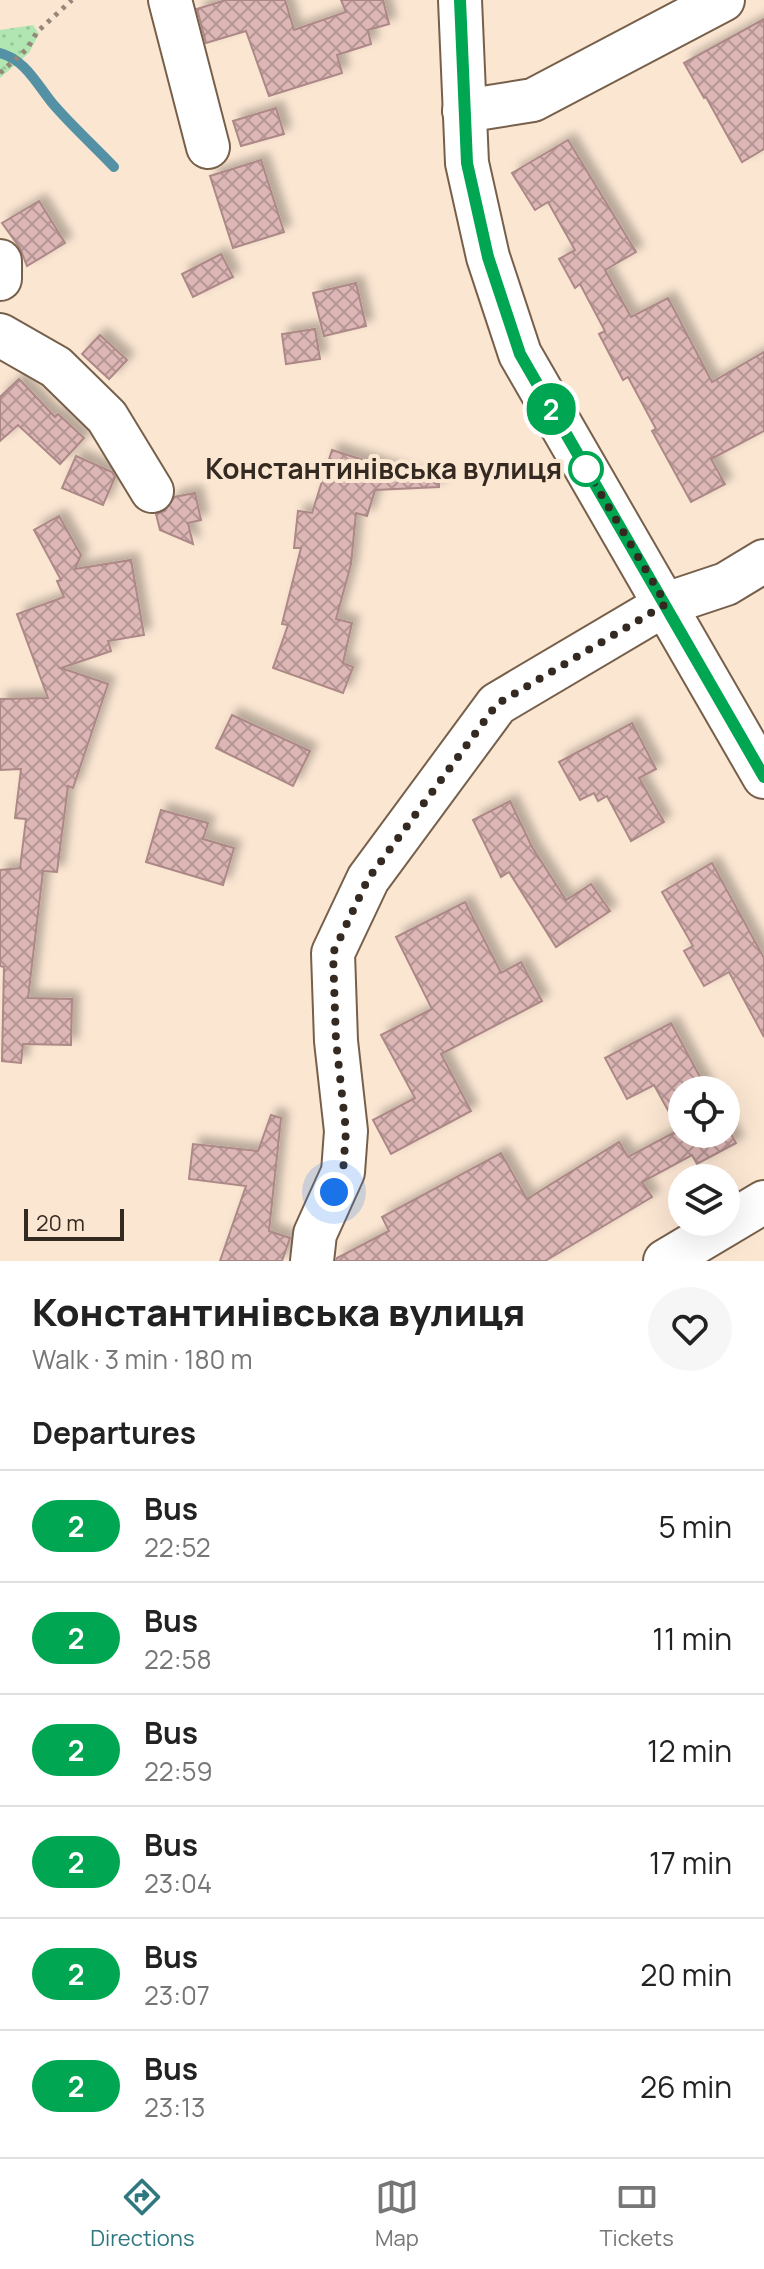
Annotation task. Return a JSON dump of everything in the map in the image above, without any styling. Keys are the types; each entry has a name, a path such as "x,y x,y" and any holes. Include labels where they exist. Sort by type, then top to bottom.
{"street":[{"path":"170,0 208,147"},
{"path":"460,0 467,163 488,257 520,354 764,777"},
{"path":"464,111 533,100 723,0"},
{"path":"0,261 0,279"},
{"path":"0,335 56,367 107,417 152,491"},
{"path":"312,1261 315,1234 343,1172 346,1131 336,1041 333,953 368,879 497,704 666,604 726,584 764,561"},
{"path":"665,1261 764,1202"}],"path":[{"path":"0,73 27,49 37,32 72,0"}],"green space":[{"path":"33,25 39,34 29,53 0,78 0,30"}],"building":[{"path":"226,0 285,0 294,30 346,12 341,0 383,0 389,24 368,30 371,44 337,55 342,73 269,96 246,31 206,43 197,9"},
{"path":"764,19 764,149 742,162 684,63"},
{"path":"276,108 284,134 241,146 233,121"},
{"path":"568,140 636,252 605,270 631,317 668,298 712,382 764,352 764,431 711,459 725,484 691,502 652,431 656,429 628,377 623,380 599,334 605,331 580,284 575,288 559,259 575,250 548,202 535,210 512,173"},
{"path":"261,160 284,232 233,248 210,176"},
{"path":"39,201 65,243 27,266 20,248 2,223"},
{"path":"221,254 233,277 193,297 182,274"},
{"path":"356,283 366,326 324,336 313,293"},
{"path":"315,329 320,359 286,364 282,334"},
{"path":"100,335 127,360 109,379 82,354"},
{"path":"19,379 55,417 58,414 84,438 60,464 18,425 0,441 0,397"},
{"path":"332,450 439,484 439,487 375,490 367,516 356,513 351,564 336,619 352,623 343,663 353,667 343,693 273,668 288,625 282,624 301,548 294,548 298,511 312,513"},
{"path":"76,456 112,472 115,477 103,505 62,488"},
{"path":"195,493 201,520 188,523 193,544 160,530 156,514 165,511 174,497"},
{"path":"59,516 81,555 75,569 131,560 144,635 108,641 111,651 61,668 108,684 73,788 68,786 57,872 43,871 28,998 72,999 71,1045 23,1044 21,1063 2,1061 4,967 0,966 0,870 22,868 26,819 15,818 21,769 0,770 0,699 48,698 17,614 64,597 57,581 61,580 34,530"},
{"path":"232,715 310,751 293,786 216,748"},
{"path":"632,723 656,769 639,778 664,822 631,841 607,796 598,801 594,793 580,800 559,762"},
{"path":"510,801 532,847 566,900 591,884 610,911 556,947 509,872 501,877 473,820"},
{"path":"161,810 208,823 203,839 234,848 223,885 146,862"},
{"path":"712,863 764,958 764,1037 729,972 704,986 684,951 693,946 662,892"},
{"path":"465,902 501,973 521,962 542,1001 441,1054 471,1111 391,1154 373,1120 415,1098 381,1035 432,1009 396,937"},
{"path":"671,1023 699,1076 668,1076 668,1110 654,1085 627,1099 605,1058"},
{"path":"271,1115 281,1118 269,1231 290,1238 282,1261 220,1261 246,1186 189,1179 193,1144 258,1151"},
{"path":"668,1136 668,1148 727,1148 697,1164 692,1155 675,1164 668,1164 668,1168 642,1182 652,1197 545,1261 336,1261 389,1231 382,1217 501,1153 527,1199 619,1142 628,1157"}],"waterway":[{"path":"0,53 24,67 60,112 114,167"}],"bus line":[{"name":"2","path":"460,0 467,163 488,257 520,354 764,777"}],"place":[{"name":"Константинівська вулиця","path":"586,469"}],"route":[{"path":"334,1192 343,1172 346,1131 336,1041 333,953 368,879 497,704 666,604 586,469"}]}
